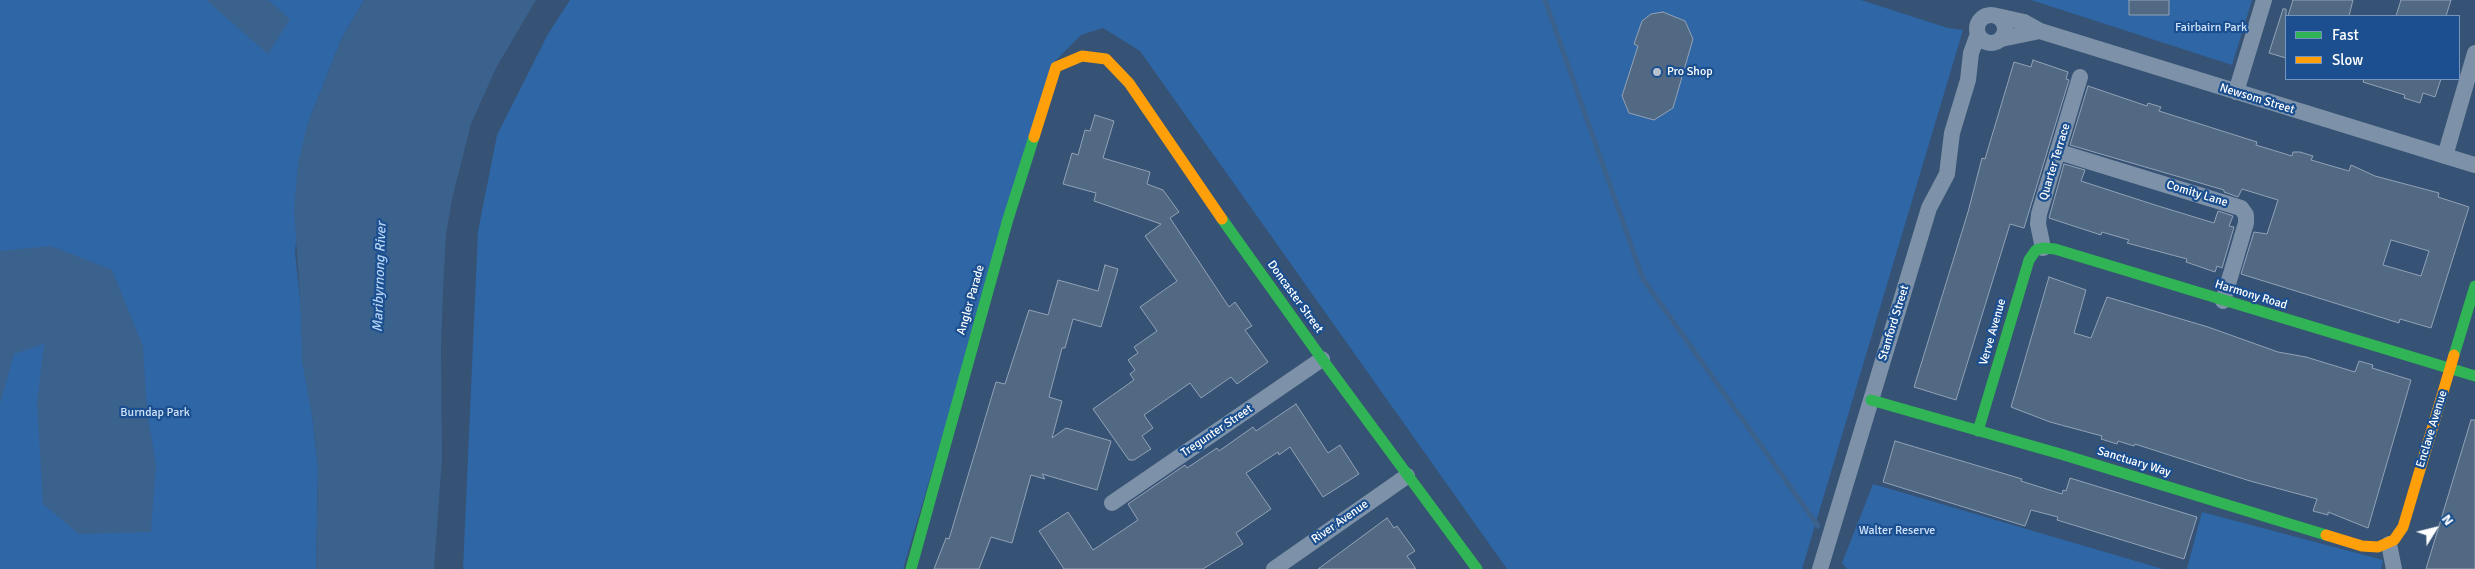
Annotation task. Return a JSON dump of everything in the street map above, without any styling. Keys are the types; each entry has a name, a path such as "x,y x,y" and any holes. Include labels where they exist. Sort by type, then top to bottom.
{"street":[{"path":"2236,92 2264,0"},
{"path":"1997,16 2005,27 1997,41 1984,42 1978,34 1978,25 1984,17 1997,16"},
{"name":"Newsom Street","path":"1997,16 2024,22 2040,32 2475,165"},
{"name":"Newsom Street","path":"1997,41 2040,32"},
{"name":"Stanford Street","path":"1820,569 1927,213 1947,174 1952,133 1968,80 1971,53 1978,34"},
{"name":"Stanford Street","path":"1968,80 1981,57 1997,41"},
{"path":"2445,156 2475,53"},
{"name":"Doncaster Street","path":"1082,56 1106,59 1128,83 1164,137 1322,359 1477,569"},
{"name":"Angler Parade","path":"911,569 1008,219 1056,68 1082,56"},
{"name":"Quarter Terrace","path":"2043,248 2038,224 2039,214 2080,77"},
{"name":"Comity Lane","path":"2059,152 2241,208 2246,219 2223,301"},
{"name":"Harmony Road","path":"2043,248 2055,249 2475,376"},
{"name":"Verve Avenue","path":"1978,431 2029,260 2036,250 2043,248"},
{"name":"Enclave Avenue","path":"2389,544 2399,535 2403,527 2475,286"},
{"name":"Tregunter Street","path":"1112,503 1322,359"},
{"name":"Sanctuary Way","path":"1871,400 2362,546 2378,547 2389,544"},
{"name":"River Avenue","path":"1274,569 1407,476"},
{"path":"2389,544 2394,569"}],"green space":[{"name":"Burndap Park","path":"0,0 364,0 341,40 308,123 295,252 318,470 316,569 0,569"},
{"path":"570,0 1861,0 1948,28 1963,30 1802,569 1507,569 1140,51 1103,28 1081,35 1053,63 903,569 463,569 478,231 497,135 548,34"},
{"name":"Fairbairn Park","path":"2031,0 2252,0 2232,65"},
{"name":"Walter Reserve","path":"1873,484 2163,569 1847,569 1842,563"},
{"path":"2202,512 2383,560 2381,569 2187,569"}],"water":[{"path":"206,0 268,0 290,19 268,54"},
{"name":"Maribyrnong River","path":"364,0 536,0 496,68 471,124 452,199 446,235 443,291 441,349 442,459 434,569 316,569 318,470 313,421 302,362 294,210 298,163 308,123 341,40"},
{"path":"51,246 112,270 143,346 147,412 156,464 151,532 79,534 43,504 37,403 44,344 14,354 0,404 0,251"}],"building":[{"path":"2129,0 2169,0 2169,15 2129,15"},
{"path":"2293,0 2353,0 2349,15 2288,15"},
{"path":"2401,0 2451,0 2446,15 2396,15"},
{"path":"2283,9 2286,9 2285,58 2269,53"},
{"name":"Pro Shop","path":"1663,12 1685,21 1693,39 1673,108 1654,120 1629,113 1622,96 1638,46 1634,44 1642,21 1651,14"},
{"path":"2033,60 2068,72 2066,79 2069,80 2024,228 2010,224 1956,400 1914,387 1968,212 1982,158 1985,159 2014,62 2031,67"},
{"path":"2364,80 2441,80 2435,97 2423,93 2420,103 2404,98 2405,95 2363,82"},
{"path":"2088,86 2147,106 2148,103 2161,107 2159,111 2257,142 2256,145 2292,156 2293,152 2300,152 2313,156 2311,160 2349,171 2351,165 2375,176 2439,193 2438,197 2469,207 2431,328 2400,319 2399,323 2241,274 2254,232 2267,234 2278,200 2242,189 2238,197 2224,192 2224,190 2070,145","holes":["2391,240 2429,251 2421,276 2383,265"]},
{"path":"1095,115 1114,121 1103,158 1150,172 1147,184 1163,190 1179,212 1170,218 1229,307 1235,302 1252,326 1245,330 1268,362 1237,384 1231,377 1201,398 1190,383 1144,415 1153,428 1142,436 1151,449 1134,460 1129,460 1093,409 1134,380 1130,374 1135,370 1128,360 1138,353 1134,347 1157,331 1140,307 1177,281 1145,236 1161,224 1094,201 1096,193 1063,184 1072,153 1078,155 1085,130 1090,131"},
{"path":"2064,164 2085,170 2081,181 2155,205 2214,223 2218,211 2233,216 2229,226 2234,227 2222,268 2217,266 2215,272 2186,262 2187,259 2127,243 2129,240 2102,232 2101,235 2049,218"},
{"path":"1105,265 1118,269 1101,327 1073,319 1065,348 1062,348 1049,397 1062,401 1052,438 1066,428 1111,441 1097,490 1042,474 1045,479 1031,475 1012,543 991,537 979,569 934,569 946,538 949,539 996,382 1005,384 1029,310 1048,315 1058,280 1098,291"},
{"path":"2049,277 2086,290 2074,333 2091,338 2107,297 2208,327 2278,352 2306,357 2355,372 2359,361 2373,365 2372,368 2411,380 2368,528 2328,512 2328,515 2313,511 2317,499 2250,481 2135,444 2134,446 2118,441 2117,444 2101,439 2102,436 2050,422 2011,407"},
{"path":"1296,404 1328,453 1340,445 1359,474 1323,497 1290,447 1279,455 1278,452 1246,473 1271,509 1236,533 1243,544 1203,569 1064,569 1039,531 1068,512 1093,550 1138,520 1128,504 1185,465 1187,468 1217,448 1219,451 1253,427 1256,431"},
{"path":"2471,420 2475,420 2475,569 2426,569"},
{"path":"1895,441 2022,479 2021,481 2062,494 2063,490 2066,491 2070,478 2197,517 2184,559 2057,520 2058,517 2031,510 2025,526 1883,482"},
{"path":"1387,518 1394,528 1397,526 1415,551 1407,556 1416,569 1318,569"}],"waterway":[{"path":"1545,0 1643,279 1818,526"}],"traffic: fast":[{"path":"911,569 1008,219 1034,137"},
{"path":"1222,219 1322,359 1477,569"},
{"path":"1978,431 2029,260 2036,250 2043,248 2055,249 2475,376"},
{"path":"2454,355 2475,286"},
{"path":"1871,400 2064,455 2326,535"}],"traffic: slow":[{"path":"1034,137 1056,67 1082,56 1106,59 1129,83 1222,219"},
{"path":"2326,535 2362,546 2378,547 2394,540 2403,527 2454,355"}],"place":[{"name":"Pro Shop","path":"1657,72"}]}
